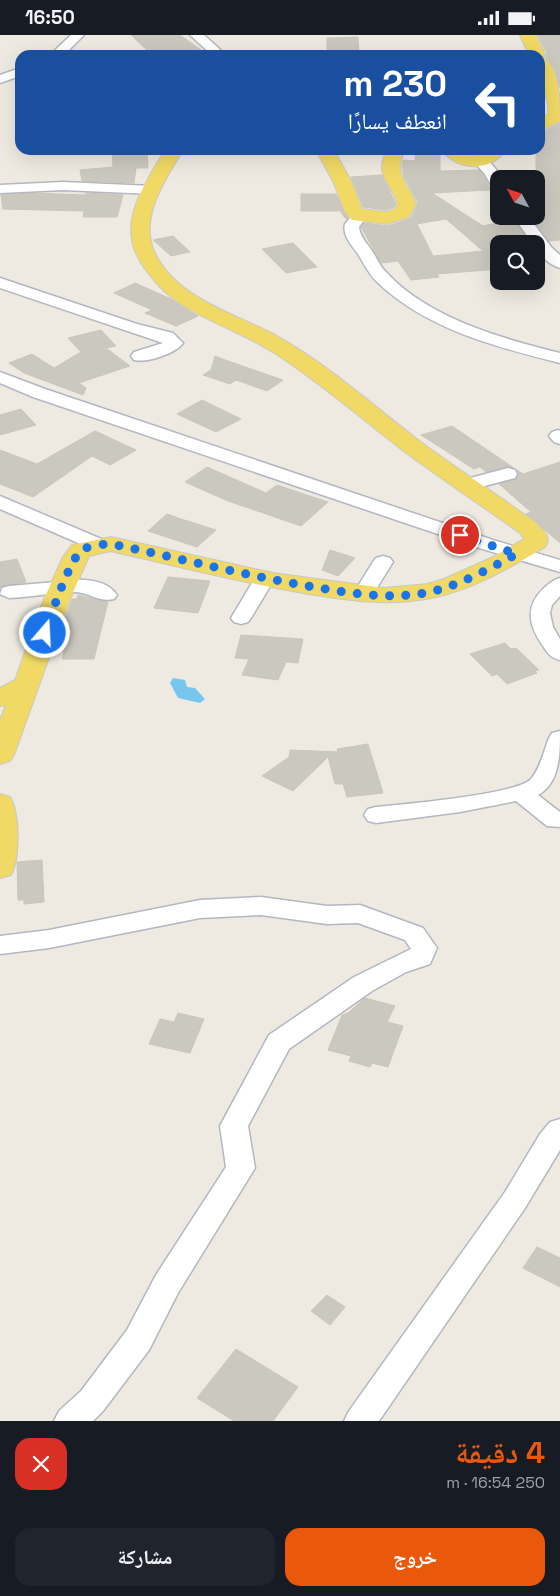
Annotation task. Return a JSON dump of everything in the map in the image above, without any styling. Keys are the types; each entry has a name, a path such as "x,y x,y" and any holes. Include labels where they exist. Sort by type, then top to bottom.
{"main road":[{"path":"528,35 535,50"},
{"path":"545,71 559,99 556,116 545,124"},
{"path":"0,755 63,587 75,557 81,551 99,545 116,545 265,578 384,596 430,591 479,573 536,542 533,532 466,485 284,349 201,308 170,284 152,265 144,250 142,240 143,215 152,190 171,155"},
{"path":"328,155 342,181 354,212 359,216 387,217 396,216 407,205 405,197 389,171 388,163 393,155"},
{"path":"455,155 461,159 480,161 489,155"},
{"path":"0,698 27,685"},
{"path":"0,804 3,840 0,868"}],"street":[{"path":"62,50 78,35"},
{"path":"196,35 214,50"},
{"path":"0,79 15,74"},
{"path":"480,161 490,171"},
{"path":"0,189 63,186 152,190"},
{"path":"359,216 352,222 350,230 382,278 399,292 420,306 474,333 560,358"},
{"path":"527,225 546,251 560,263"},
{"path":"0,283 132,328 167,337 174,343 168,348 140,356"},
{"path":"0,377 39,393 517,554 560,566"},
{"path":"466,485 508,474"},
{"path":"0,502 99,545"},
{"path":"363,594 384,562"},
{"path":"241,617 265,578"},
{"path":"560,584 546,599 540,609 539,620 560,654"},
{"path":"9,592 63,587 93,587 107,595"},
{"path":"376,815 521,793 552,782 560,738"},
{"path":"521,793 555,820"},
{"path":"0,945 49,939 200,909 261,906 327,915 360,914 414,934 424,948 421,957 397,965 363,984 279,1042 267,1061 234,1126 241,1168 167,1284 138,1340 92,1401 70,1421"},
{"path":"360,1421 515,1200 550,1142 560,1130"}],"water":[{"path":"173,678 185,680 187,687 195,688 205,699 200,703 178,698 170,683"}],"building":[{"path":"131,35 180,35 201,50 147,50"},
{"path":"538,35 560,35 560,88 555,69 546,57 547,54"},
{"path":"358,37 359,50 327,50 327,38"},
{"path":"560,123 560,240 549,241 537,225 545,225 545,170 536,170 536,155 545,155 545,131"},
{"path":"112,155 147,155 148,168 136,168 134,183 82,181 80,170 113,167"},
{"path":"416,155 440,155 440,171 479,170 490,190 432,193 483,226 517,225 524,235 490,235 490,270 437,274 439,277 411,280 398,261 381,263 361,227 364,223 388,226 411,218 418,203 404,177 403,160 415,161","holes":["446,219 483,251 433,256 417,224"]},
{"path":"382,175 396,204 394,207 386,210 363,207 351,177"},
{"path":"31,193 123,195 117,217 83,217 84,211 3,209 1,195"},
{"path":"301,194 336,194 348,218 346,219 340,211 301,211"},
{"path":"173,236 190,252 171,256 153,240"},
{"path":"293,243 317,267 286,273 262,249"},
{"path":"135,283 171,299 198,316 176,326 145,313 152,310 114,293"},
{"path":"101,330 116,346 106,348 130,366 79,383 86,388 83,395 24,373 9,363 32,354 54,368 81,352 68,338"},
{"path":"215,356 283,380 267,391 236,380 230,384 203,375 211,370"},
{"path":"202,400 241,419 216,432 177,414"},
{"path":"21,409 36,425 0,435 0,415"},
{"path":"452,426 514,468 508,466 486,472 480,467 474,469 421,435"},
{"path":"95,431 136,450 110,465 92,456 33,497 0,484 0,450 37,464"},
{"path":"560,462 560,543 526,514 531,512 499,484 515,480 519,475 517,470 523,474"},
{"path":"207,467 266,493 277,485 328,502 301,526 228,501 185,482"},
{"path":"167,514 216,530 197,547 148,531"},
{"path":"330,550 355,558 338,576 322,570"},
{"path":"17,559 26,582 0,587 0,562"},
{"path":"168,577 210,581 198,613 154,608"},
{"path":"78,595 108,602 94,659 62,659 68,634 60,633 72,599 77,599"},
{"path":"241,635 303,639 298,663 286,662 278,680 242,675 249,659 235,658"},
{"path":"505,643 511,649 516,648 539,670 535,671 537,673 507,684 497,674 492,676 470,654"},
{"path":"368,744 383,793 347,797 343,784 335,784 328,757 293,791 262,776 289,757 290,750 338,752 337,749"},
{"path":"42,860 44,902 24,904 24,900 18,900 17,862"},
{"path":"365,998 395,1006 387,1022 403,1026 388,1067 372,1063 370,1067 349,1061 351,1056 328,1050 342,1015 348,1013"},
{"path":"178,1013 204,1019 190,1053 149,1044 160,1019 174,1022"},
{"path":"537,1247 560,1258 560,1287 523,1268"},
{"path":"327,1295 345,1307 330,1325 311,1311"},
{"path":"236,1349 298,1387 273,1421 234,1421 197,1398"}],"route":[{"path":"45,633 75,557 81,551 99,545 116,545 273,580 345,592 384,596 430,591 454,584 517,554 460,535"}]}
